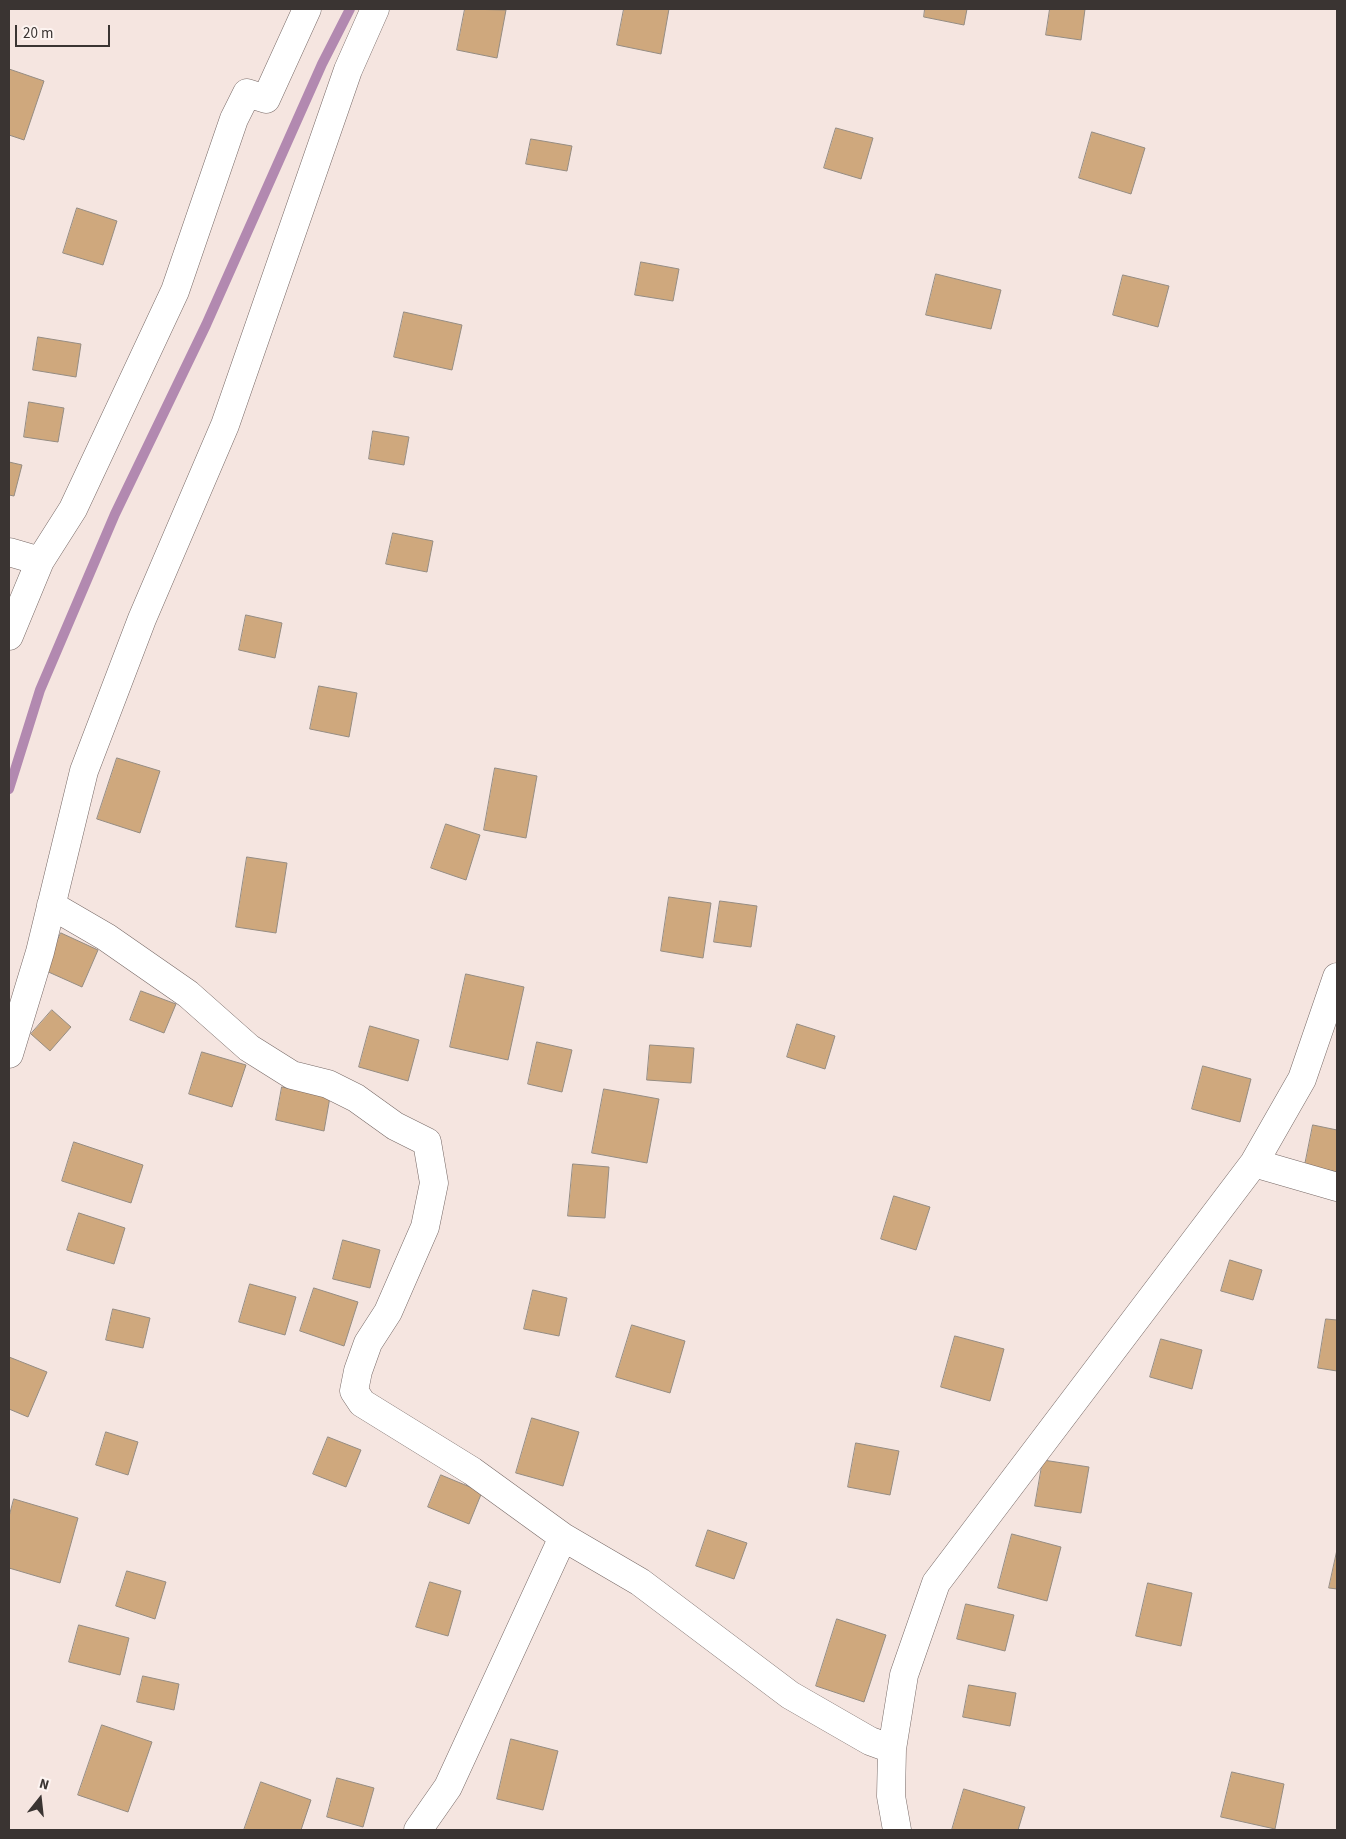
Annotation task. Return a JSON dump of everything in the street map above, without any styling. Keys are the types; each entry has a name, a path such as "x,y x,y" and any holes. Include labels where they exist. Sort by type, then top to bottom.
{"street":[{"path":"9,636 40,561 74,509 175,291 234,120 247,93 266,99 307,9"},
{"path":"9,1054 40,952 84,771 142,619 225,425 348,70 376,9"},
{"path":"9,552 40,561"},
{"path":"51,905 106,937 173,984 249,1048 292,1076 328,1084 356,1098 395,1126 427,1142 434,1183 425,1227 388,1312 368,1343 358,1371 354,1391 362,1403 472,1471 563,1537 640,1582 790,1695 870,1741 892,1749"},
{"path":"897,1830 892,1796 892,1749 904,1675 936,1583 1254,1162 1302,1079 1337,977"},
{"path":"1254,1162 1337,1187"},
{"path":"418,1830 448,1787 563,1537"}],"building":[{"path":"465,9 506,10 497,58 457,50"},
{"path":"624,9 669,9 661,54 617,45"},
{"path":"925,9 967,9 964,25 924,17"},
{"path":"1050,9 1085,9 1081,40 1046,35"},
{"path":"9,69 44,81 24,140 9,135"},
{"path":"836,128 873,138 861,179 824,168"},
{"path":"1092,132 1145,148 1131,194 1079,178"},
{"path":"531,139 572,146 567,171 526,164"},
{"path":"77,208 117,221 103,265 63,253"},
{"path":"641,262 679,269 673,301 635,295"},
{"path":"936,274 1001,290 991,329 926,315"},
{"path":"1123,275 1169,286 1158,327 1113,315"},
{"path":"404,312 462,325 452,370 394,357"},
{"path":"38,337 81,344 76,377 33,370"},
{"path":"29,402 64,408 58,442 24,437"},
{"path":"373,431 409,437 404,465 369,459"},
{"path":"9,462 22,465 14,496 9,495"},
{"path":"393,533 433,541 427,572 386,564"},
{"path":"246,615 282,623 275,658 239,650"},
{"path":"319,686 357,693 349,737 310,729"},
{"path":"117,758 160,771 140,833 97,819"},
{"path":"495,768 537,776 526,838 484,830"},
{"path":"446,824 480,835 466,880 431,868"},
{"path":"247,857 287,863 276,933 236,927"},
{"path":"669,897 711,903 703,958 661,951"},
{"path":"720,901 757,906 751,947 714,942"},
{"path":"61,933 98,950 82,987 44,970"},
{"path":"466,974 524,987 508,1060 450,1047"},
{"path":"141,991 176,1004 164,1033 130,1020"},
{"path":"52,1010 71,1027 50,1051 31,1034"},
{"path":"797,1024 835,1036 825,1069 787,1057"},
{"path":"370,1026 419,1040 408,1081 359,1067"},
{"path":"537,1042 572,1050 562,1092 528,1084"},
{"path":"650,1045 694,1048 691,1083 647,1080"},
{"path":"202,1052 246,1065 232,1107 189,1094"},
{"path":"1203,1066 1251,1079 1240,1122 1192,1109"},
{"path":"282,1087 330,1097 324,1131 276,1120"},
{"path":"604,1089 659,1099 647,1163 592,1153"},
{"path":"1313,1125 1337,1130 1337,1172 1305,1165"},
{"path":"74,1142 143,1165 131,1203 62,1181"},
{"path":"573,1164 609,1167 605,1218 568,1216"},
{"path":"894,1196 930,1207 916,1250 881,1239"},
{"path":"79,1213 125,1228 114,1264 67,1250"},
{"path":"343,1240 380,1250 370,1288 333,1279"},
{"path":"1230,1260 1262,1270 1253,1300 1221,1291"},
{"path":"250,1284 296,1297 285,1335 239,1322"},
{"path":"314,1288 358,1302 344,1346 300,1331"},
{"path":"533,1290 567,1298 559,1336 524,1329"},
{"path":"113,1309 150,1318 143,1348 106,1340"},
{"path":"1326,1319 1337,1320 1337,1371 1318,1368"},
{"path":"632,1325 685,1341 670,1393 616,1377"},
{"path":"955,1336 1004,1349 990,1401 941,1387"},
{"path":"1161,1339 1202,1350 1192,1389 1150,1377"},
{"path":"9,1357 47,1372 28,1417 9,1409"},
{"path":"532,1418 579,1432 563,1486 516,1473"},
{"path":"106,1432 138,1442 128,1475 96,1465"},
{"path":"328,1437 361,1450 346,1487 313,1474"},
{"path":"856,1443 899,1451 890,1495 848,1487"},
{"path":"1043,1460 1089,1467 1081,1513 1035,1506"},
{"path":"441,1475 482,1492 469,1524 428,1507"},
{"path":"14,1499 78,1518 60,1583 9,1568 9,1517"},
{"path":"708,1530 747,1543 734,1579 696,1566"},
{"path":"1012,1534 1061,1547 1047,1601 998,1588"},
{"path":"1337,1550 1337,1589 1329,1588"},
{"path":"127,1571 166,1582 155,1619 116,1606"},
{"path":"430,1582 461,1591 448,1636 416,1627"},
{"path":"1148,1583 1192,1593 1181,1646 1136,1636"},
{"path":"966,1604 1014,1615 1005,1651 957,1639"},
{"path":"837,1619 886,1635 864,1702 816,1686"},
{"path":"79,1625 129,1638 120,1675 69,1662"},
{"path":"143,1676 179,1684 174,1710 137,1702"},
{"path":"969,1685 1016,1693 1010,1726 963,1717"},
{"path":"102,1725 152,1742 128,1812 78,1795"},
{"path":"511,1739 558,1751 543,1810 497,1799"},
{"path":"1232,1772 1284,1784 1275,1829 1221,1817"},
{"path":"337,1778 374,1788 363,1827 327,1817"},
{"path":"261,1782 311,1800 301,1830 244,1830"},
{"path":"964,1789 1025,1807 1018,1830 952,1830"}],"waterway":[{"path":"9,789 40,690 115,514 206,325 322,64 350,9"}]}
